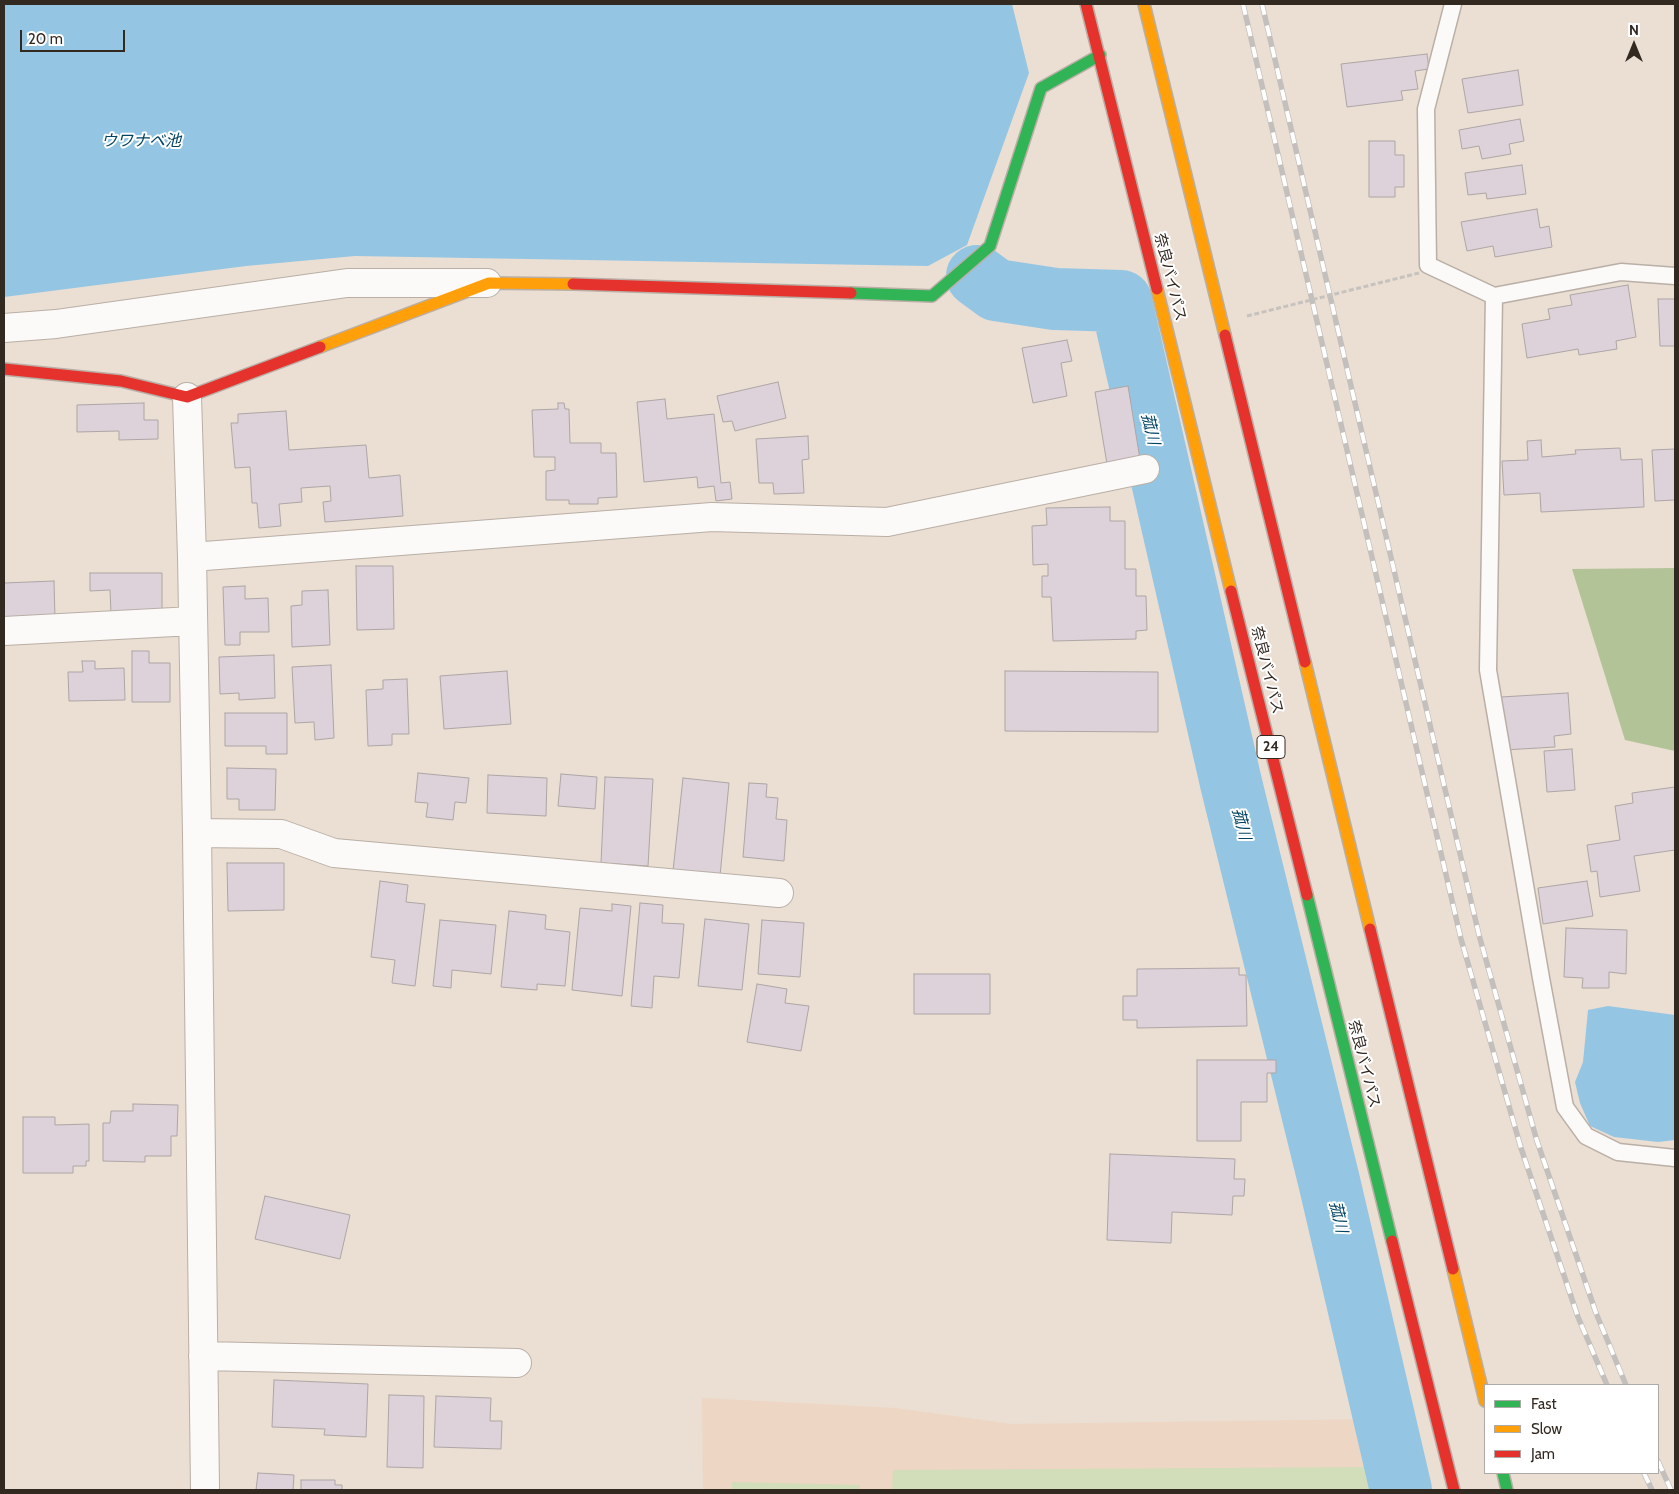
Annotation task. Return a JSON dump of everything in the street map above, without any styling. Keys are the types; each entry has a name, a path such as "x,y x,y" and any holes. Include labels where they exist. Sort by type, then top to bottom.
{"main road":[{"name":"奈良バイパス","path":"1086,4 1454,1490"},
{"path":"1144,4 1484,1397"},
{"path":"4,369 122,381 187,397 489,283 589,284 932,296 990,246 1041,88 1100,55"},
{"path":"1503,1474 1507,1490"}],"street":[{"path":"4,328 56,324 347,283 489,283"},
{"path":"187,397 197,833 204,1490"},
{"path":"192,557 712,516 887,522 1145,469"},
{"path":"4,631 193,620"},
{"path":"197,833 281,834 334,853 779,894"},
{"path":"203,1356 517,1363"}],"lane":[{"path":"1453,4 1426,109 1428,265 1494,296 1621,272 1675,276"},
{"path":"1494,296 1488,670 1565,1107 1586,1136 1618,1152 1675,1158"}],"path":[{"path":"1247,316 1419,273"}],"shaded area":[{"path":"702,1398 895,1408 1012,1424 1381,1419 1398,1490 703,1490"}],"green space":[{"path":"1675,568 1675,751 1625,740 1572,569"},
{"path":"1379,1467 1384,1490 892,1490 893,1470"},
{"path":"732,1482 860,1485 860,1490 732,1490"}],"water":[{"name":"ウワナベ池","path":"4,4 1012,4 1029,73 967,245 928,266 355,256 246,266 4,297"},
{"path":"1608,1006 1675,1015 1675,1140 1658,1142 1614,1137 1590,1126 1580,1103 1575,1082 1583,1062 1588,1010"}],"building":[{"path":"1427,54 1429,69 1415,71 1418,89 1401,91 1403,100 1347,107 1341,64"},
{"path":"1518,70 1523,105 1468,113 1462,79"},
{"path":"1520,119 1524,141 1509,144 1511,154 1482,159 1479,146 1462,149 1459,130"},
{"path":"1369,141 1395,141 1395,155 1404,155 1404,187 1395,187 1395,197 1369,197"},
{"path":"1522,165 1526,194 1487,199 1486,193 1468,195 1465,173"},
{"path":"1537,209 1540,228 1549,226 1552,247 1495,257 1493,246 1467,251 1461,222"},
{"path":"1628,285 1636,337 1616,341 1617,349 1579,355 1578,349 1527,358 1522,324 1550,319 1548,309 1572,305 1570,295"},
{"path":"1658,299 1675,299 1675,346 1660,346"},
{"path":"1067,340 1072,361 1061,363 1067,396 1033,403 1022,348"},
{"path":"778,382 786,418 735,431 732,421 723,422 717,396"},
{"path":"1128,386 1140,459 1107,464 1095,392"},
{"path":"665,399 667,419 714,414 721,483 730,482 732,499 716,501 714,486 698,488 697,477 644,482 637,402"},
{"path":"144,403 144,420 158,420 158,439 119,440 119,431 77,432 77,405"},
{"path":"558,403 564,403 565,409 569,409 570,443 601,443 601,453 616,453 617,497 598,498 598,504 569,504 569,500 546,500 546,471 555,470 555,457 534,457 532,410 558,409"},
{"path":"286,411 289,450 366,445 369,478 400,475 403,516 325,522 323,502 331,501 330,486 301,488 302,502 279,504 281,526 259,528 257,503 252,503 250,467 235,468 231,423 238,423 238,414"},
{"path":"808,436 809,459 802,460 804,493 774,494 773,483 759,483 756,439"},
{"path":"1541,440 1542,457 1576,454 1575,450 1620,448 1621,460 1642,459 1644,507 1541,512 1540,493 1504,495 1502,461 1528,460 1527,441"},
{"path":"1675,449 1675,500 1655,501 1652,450"},
{"path":"1110,507 1110,521 1125,521 1125,569 1136,569 1136,596 1146,596 1147,630 1136,631 1136,639 1053,641 1051,597 1042,597 1042,576 1048,576 1048,564 1033,565 1032,526 1047,525 1046,508"},
{"path":"356,566 393,566 394,629 357,630"},
{"path":"90,573 162,573 162,613 111,613 110,590 90,591"},
{"path":"54,581 55,618 4,621 4,583"},
{"path":"245,586 245,599 268,598 269,632 240,632 240,645 225,645 223,587"},
{"path":"328,590 330,645 292,647 291,606 302,605 302,591"},
{"path":"132,651 149,651 149,663 170,663 170,702 132,702"},
{"path":"274,655 275,698 239,700 239,693 220,694 219,657"},
{"path":"82,661 95,661 95,669 124,668 125,700 69,701 68,672 83,672"},
{"path":"331,665 334,738 315,740 314,722 295,723 292,667"},
{"path":"507,671 511,724 444,729 440,676"},
{"path":"1005,671 1158,672 1158,732 1005,731"},
{"path":"407,679 409,734 392,734 392,745 368,746 366,690 383,689 383,680"},
{"path":"1568,693 1571,734 1554,736 1555,747 1504,750 1501,697"},
{"path":"225,713 287,713 287,754 266,754 266,746 225,746"},
{"path":"1572,749 1575,790 1547,792 1544,751"},
{"path":"227,768 276,769 275,810 239,810 239,799 227,799"},
{"path":"418,773 469,778 466,803 455,802 453,820 426,817 428,803 415,802"},
{"path":"561,774 597,777 595,809 558,806"},
{"path":"488,775 547,778 546,816 487,813"},
{"path":"605,777 653,779 648,866 601,863"},
{"path":"683,778 729,783 720,876 673,871"},
{"path":"749,783 767,784 766,797 778,798 776,819 787,820 784,861 743,857"},
{"path":"1675,787 1675,850 1634,856 1640,891 1600,897 1597,871 1591,872 1587,845 1620,840 1615,806 1633,803 1632,793"},
{"path":"227,863 284,863 284,910 228,911"},
{"path":"380,881 408,885 406,902 425,904 415,986 392,983 395,960 371,957"},
{"path":"1587,881 1593,916 1543,924 1538,888"},
{"path":"640,903 663,905 662,923 684,924 679,978 654,976 652,1008 631,1006"},
{"path":"612,904 631,906 622,996 572,990 580,908 612,911"},
{"path":"509,911 546,915 545,929 570,932 565,986 537,984 537,990 501,987"},
{"path":"705,919 749,924 742,990 698,986"},
{"path":"440,920 496,925 491,974 452,970 451,988 433,986"},
{"path":"762,920 804,923 800,977 758,974"},
{"path":"1566,928 1627,930 1626,974 1609,972 1609,988 1582,988 1583,978 1564,977"},
{"path":"1239,968 1239,975 1246,975 1247,1026 1137,1028 1137,1020 1123,1020 1123,996 1137,996 1137,969"},
{"path":"914,974 990,974 990,1014 914,1014"},
{"path":"757,984 787,989 785,1003 809,1006 801,1051 747,1042"},
{"path":"1197,1060 1276,1060 1276,1073 1267,1073 1267,1102 1241,1102 1241,1141 1197,1141"},
{"path":"133,1104 178,1105 177,1136 171,1136 171,1156 145,1156 145,1162 103,1161 103,1123 110,1123 111,1111 133,1111"},
{"path":"23,1117 55,1117 55,1125 89,1124 89,1161 86,1161 86,1166 73,1166 73,1173 23,1173"},
{"path":"1110,1154 1235,1159 1234,1179 1245,1179 1244,1196 1233,1196 1232,1215 1172,1212 1171,1243 1107,1240"},
{"path":"265,1196 350,1215 340,1259 255,1239"},
{"path":"274,1380 368,1384 366,1437 324,1435 325,1429 272,1427"},
{"path":"389,1395 424,1396 423,1468 387,1467"},
{"path":"436,1396 491,1398 490,1421 502,1421 501,1449 434,1447"},
{"path":"258,1473 294,1475 293,1490 256,1490"},
{"path":"301,1480 335,1480 335,1485 342,1485 342,1490 301,1490"}],"waterway":[{"name":"菰川","path":"977,276 996,290 1055,299 1121,301 1231,783 1329,1181 1401,1490"}],"railway":[{"path":"1243,4 1461,939 1521,1148 1578,1317 1607,1384"},
{"path":"1262,4 1479,935 1537,1141 1596,1313 1626,1384"},
{"path":"1659,1463 1671,1490"},
{"path":"1644,1474 1652,1490"}],"traffic: fast":[{"path":"851,293 932,296 990,246 1041,88 1100,55"},
{"path":"1307,895 1392,1241"},
{"path":"1503,1474 1507,1490"}],"traffic: slow":[{"path":"1144,4 1225,335"},
{"path":"320,347 489,283 573,284"},
{"path":"1157,289 1231,591"},
{"path":"1305,662 1370,929"},
{"path":"1453,1269 1484,1397"}],"traffic: jam":[{"path":"1086,4 1157,289"},
{"path":"573,284 851,293"},
{"path":"1225,335 1305,662"},
{"path":"4,369 121,381 187,397 320,347"},
{"path":"1231,591 1307,895"},
{"path":"1370,929 1453,1269"},
{"path":"1392,1241 1454,1490"}]}
